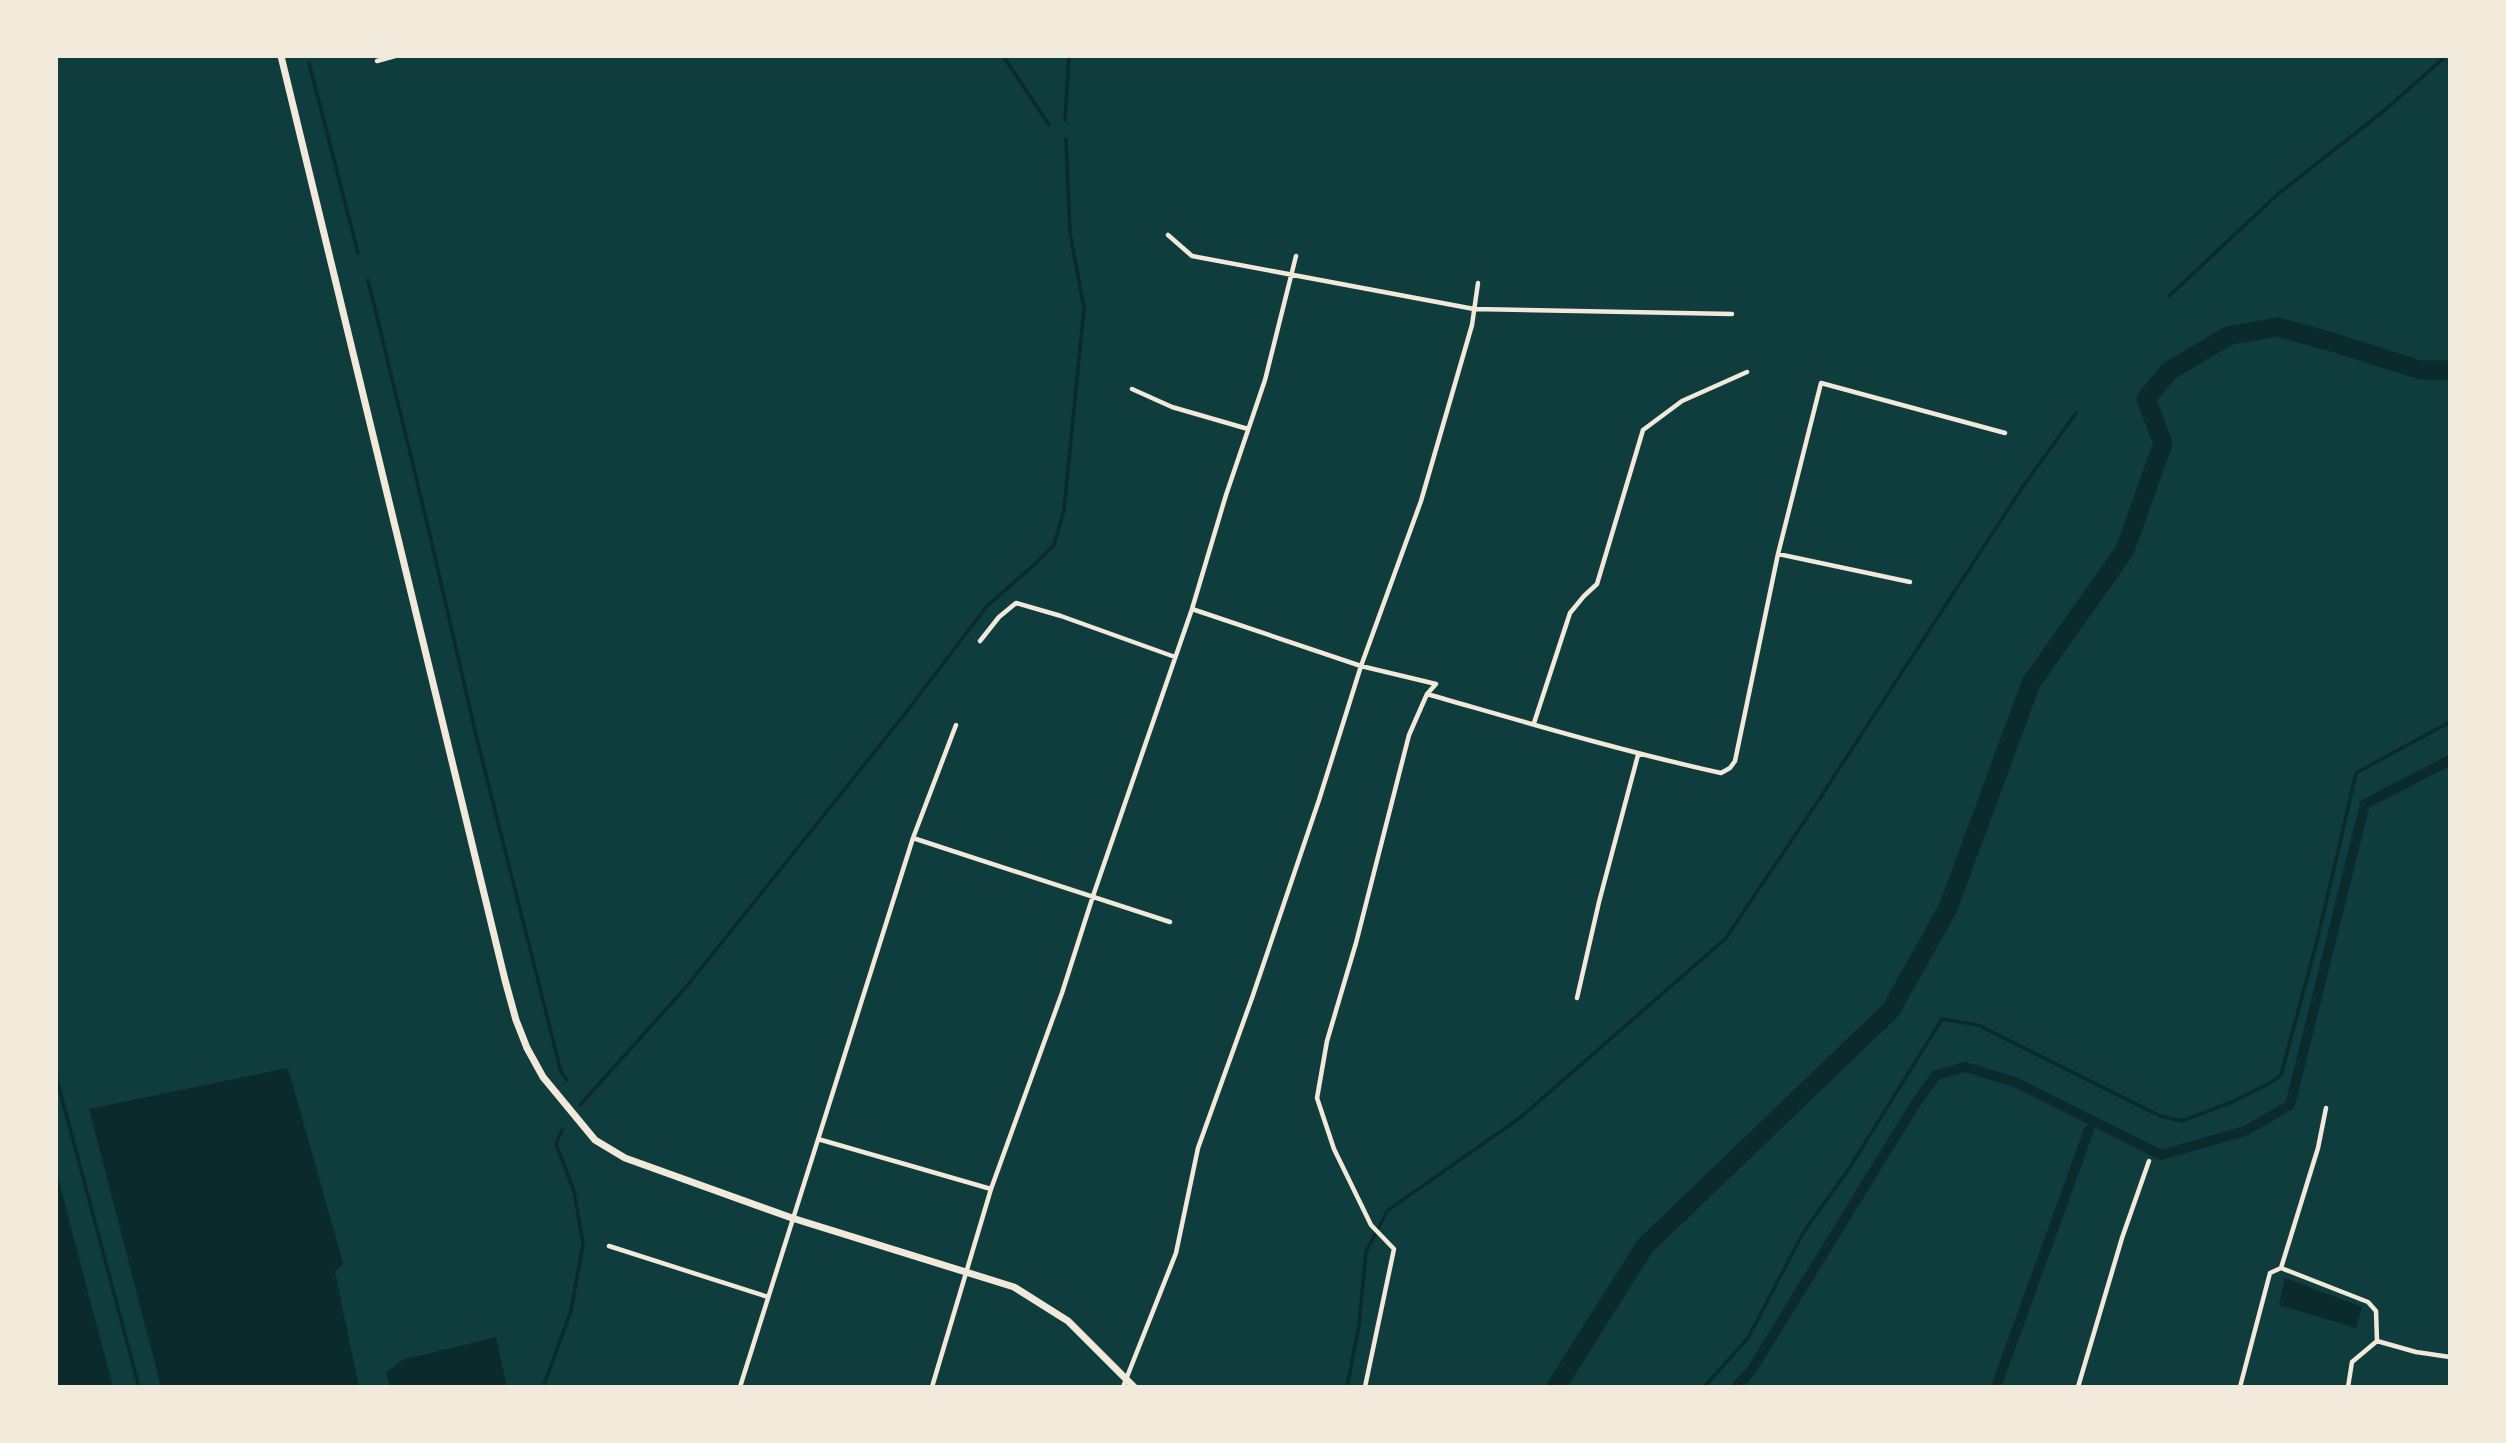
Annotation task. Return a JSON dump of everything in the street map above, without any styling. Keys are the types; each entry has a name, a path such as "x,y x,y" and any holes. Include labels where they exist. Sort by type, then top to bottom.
{"main road":[{"path":"281,56 516,1020 543,1077 595,1140 625,1158 792,1219 1014,1287 1068,1321 1134,1387"}],"street":[{"path":"377,61 395,56"},
{"path":"1168,235 1192,256 1474,309 1732,314"},
{"path":"932,1387 990,1189 1062,993 1192,609 1265,380 1296,256"},
{"path":"1123,1387 1176,1253 1198,1148 1307,837 1361,666 1421,501 1472,325 1478,283"},
{"path":"1534,723 1570,613 1597,584 1643,430 1682,401 1747,372"},
{"path":"1427,694 1638,755 1721,774 1735,761 1778,554 1821,383 2005,433"},
{"path":"1132,389 1172,407 1248,429"},
{"path":"1778,554 1910,582"},
{"path":"980,641 999,617 1016,603 1061,616 1175,657"},
{"path":"1192,609 1361,666 1436,684 1427,694 1409,735 1356,943 1327,1041 1317,1098 1334,1150 1371,1225 1394,1249 1365,1387"},
{"path":"740,1387 913,838 956,725"},
{"path":"1577,998 1638,755"},
{"path":"913,838 1170,922"},
{"path":"2281,1268 2318,1147 2326,1108"},
{"path":"818,1139 990,1189"},
{"path":"2078,1387 2122,1238 2150,1161"},
{"path":"609,1246 768,1297"},
{"path":"2240,1387 2270,1273 2281,1268 2368,1302 2376,1311 2377,1341"},
{"path":"2377,1341 2416,1352 2450,1357"},
{"path":"2348,1387 2352,1362 2377,1341"}],"water":[{"path":"288,1068 343,1263 335,1272 359,1387 161,1387 89,1109"},
{"path":"56,1170 113,1387 56,1387"},
{"path":"2285,1278 2362,1307 2356,1328 2279,1305"},
{"path":"496,1337 507,1387 390,1387 386,1373 402,1360"}],"waterway":[{"path":"1003,56 1049,125"},
{"path":"1065,120 1069,56"},
{"path":"2169,296 2278,194 2385,110 2446,56"},
{"path":"309,63 358,253"},
{"path":"580,1105 686,987 904,715 987,606 1054,545 1064,510 1084,308 1070,233 1066,139"},
{"path":"368,280 476,735 561,1072 567,1080"},
{"path":"1556,1387 1645,1246 1891,1010 1948,908 2031,683 2125,550 2163,443 2146,399 2169,371 2228,336 2277,327 2420,370 2450,370"},
{"path":"1347,1387 1359,1325 1366,1252 1387,1211 1521,1117 1726,938 2022,488 2076,413"},
{"path":"1704,1387 1748,1338 1803,1233 1850,1167 1942,1019 1978,1025 2160,1116 2182,1121 2232,1102 2281,1075 2318,937 2356,773 2450,722"},
{"path":"1736,1387 1751,1371 1914,1106 1936,1075 1965,1067 2015,1082 2161,1155 2245,1131 2290,1105 2365,804 2450,760"},
{"path":"56,1076 139,1387"},
{"path":"543,1387 571,1311 583,1244 574,1191 556,1144 562,1130"},
{"path":"1996,1387 2089,1130"}]}
